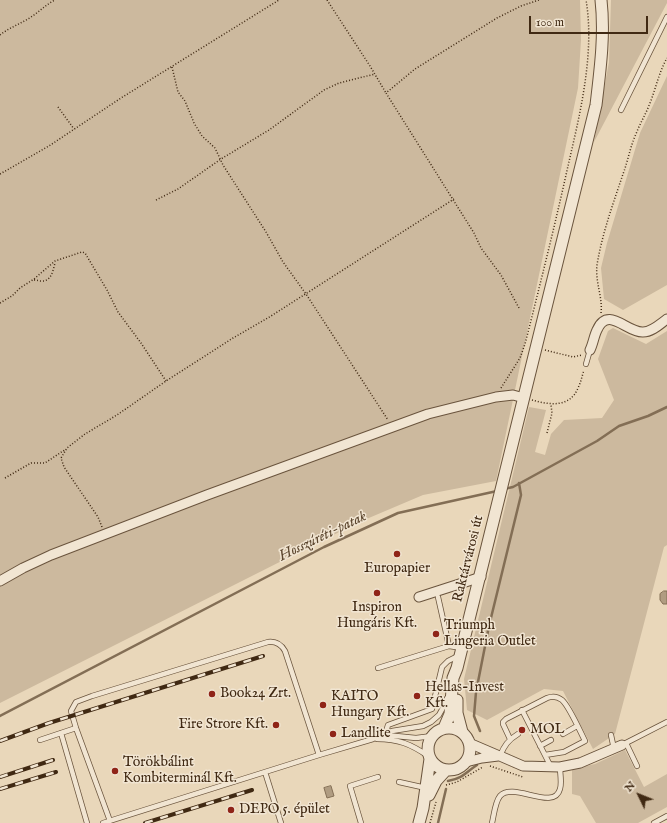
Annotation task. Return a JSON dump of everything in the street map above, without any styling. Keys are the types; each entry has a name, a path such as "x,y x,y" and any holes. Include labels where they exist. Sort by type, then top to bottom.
{"street":[{"name":"Raktárvárosi út","path":"444,728 450,714 455,673 481,577 596,105 602,49 601,0"},
{"path":"590,350 597,329 606,320 614,320 634,330 643,332 653,329 667,319"},
{"path":"0,581 36,561 105,534 428,414 496,397 513,395 524,398"},
{"path":"419,597 481,577"},
{"name":"Raktárvárosi út","path":"455,673 458,713 462,732 469,743"},
{"path":"419,823 426,788 429,758 428,743 437,731 444,728 455,729 462,732"},
{"path":"466,762 470,751 469,743 523,766 551,767 560,767 580,763 621,746"},
{"path":"429,758 435,766 446,770 459,768 466,762 499,756"},
{"path":"423,808 433,785 446,770"}],"lane":[{"path":"621,110 667,16"},
{"path":"586,364 590,350"},
{"path":"438,597 449,646"},
{"path":"110,821 71,711 74,705 81,700 92,696 261,644 275,642 282,646 285,651 319,755"},
{"path":"378,668 449,646 461,651 442,667 432,709 388,725 385,735"},
{"path":"104,823 373,739 392,731 423,726 435,719 444,706 450,684 455,673"},
{"path":"510,739 503,722 506,719 547,698 552,696 557,697 565,703 584,741 564,752 545,755"},
{"path":"522,710 529,729 551,767"},
{"path":"621,746 667,722"},
{"path":"563,734 577,726"},
{"path":"40,740 76,728"},
{"path":"61,732 87,823"},
{"path":"499,756 510,739 518,734"},
{"path":"385,735 416,738 432,736"},
{"path":"611,735 637,766"},
{"path":"373,739 383,739 406,743 413,746 429,758"},
{"path":"540,746 551,740"},
{"path":"492,823 497,800 503,794 513,792 547,798 555,796 560,790 560,767"},
{"path":"264,772 281,823"},
{"path":"361,823 350,786 378,778"},
{"path":"399,782 426,788"},
{"path":"654,823 667,816"}],"path":[{"path":"0,35 33,16 48,3 55,0"},
{"path":"0,174 49,146 279,0"},
{"path":"327,0 454,200 474,233 481,248 501,275 519,308"},
{"path":"386,92 415,69 497,18 521,6 539,0"},
{"path":"496,397 520,358 525,344 563,191 582,105 588,56 589,29 586,0"},
{"path":"600,325 602,309 597,284 597,266 600,249 636,134 651,102 663,65 667,58"},
{"path":"172,67 178,92 185,101 194,123 202,136 216,148 232,178 283,262 306,294 392,427"},
{"path":"156,200 178,190 221,159 269,130 324,90 339,82 375,74"},
{"path":"58,107 74,129"},
{"path":"5,478 31,463 45,463 85,434 145,397 166,381 454,200"},
{"path":"0,303 6,301 20,288 55,261 77,253 85,253 118,312 166,381"},
{"path":"31,281 34,280 42,282 49,278 52,274 55,261"},
{"path":"537,347 574,357 583,355 590,350"},
{"path":"524,398 551,405 561,403 569,399 578,389 586,364"},
{"path":"547,433 552,413 551,405"},
{"path":"67,448 61,458 64,467 98,517 105,534"},
{"path":"443,787 457,782 487,765 523,777"},
{"path":"430,823 436,800"}],"shaded area":[{"path":"0,0 580,0 581,40 578,88 496,481 423,495 357,523 0,703"},
{"path":"611,0 667,0 667,3 594,142 609,62"},
{"path":"667,76 667,285 623,310 604,299 601,268 640,133"},
{"path":"613,328 646,344 667,331 667,545 664,547 615,734 593,749 563,691 544,689 487,720 467,710 464,679 529,407 546,410 535,452 545,455 551,434 564,420 602,418 614,400 598,359 608,331"},
{"path":"667,591 667,604 663,604 660,600 660,594"},
{"path":"625,750 644,787 667,774 667,807 638,823 596,823 580,796 572,794 572,769 595,764"},
{"path":"331,786 334,796 327,798 324,788"}],"waterway":[{"name":"Hosszúréti-patak","path":"504,489 513,487 597,441 619,426 648,416 667,407"},
{"path":"480,731 474,716 476,692 489,626 521,495 519,483"},
{"name":"Hosszúréti-patak","path":"0,716 324,547 398,513 497,491"},
{"path":"448,781 461,776 477,765"},
{"path":"438,823 446,789"}],"railway":[{"path":"0,741 49,723 263,656"},
{"path":"0,777 53,760"},
{"path":"0,789 56,772"},
{"path":"145,823 252,790"}],"place":[{"name":"Europapier","path":"397,554"},
{"name":"Inspiron Hungáris Kft.","path":"377,593"},
{"name":"Triumph Lingeria Outlet","path":"436,634"},
{"name":"Book24 Zrt.","path":"212,694"},
{"name":"Hellas-Invest Kft.","path":"417,696"},
{"name":"KAITO Hungary Kft.","path":"323,705"},
{"name":"Fire Strore Kft.","path":"276,725"},
{"name":"MOL","path":"522,730"},
{"name":"Landlite","path":"333,734"},
{"name":"Törökbálint Kombiterminál Kft.","path":"115,771"},
{"name":"DEPO 5. épület","path":"231,810"}]}
